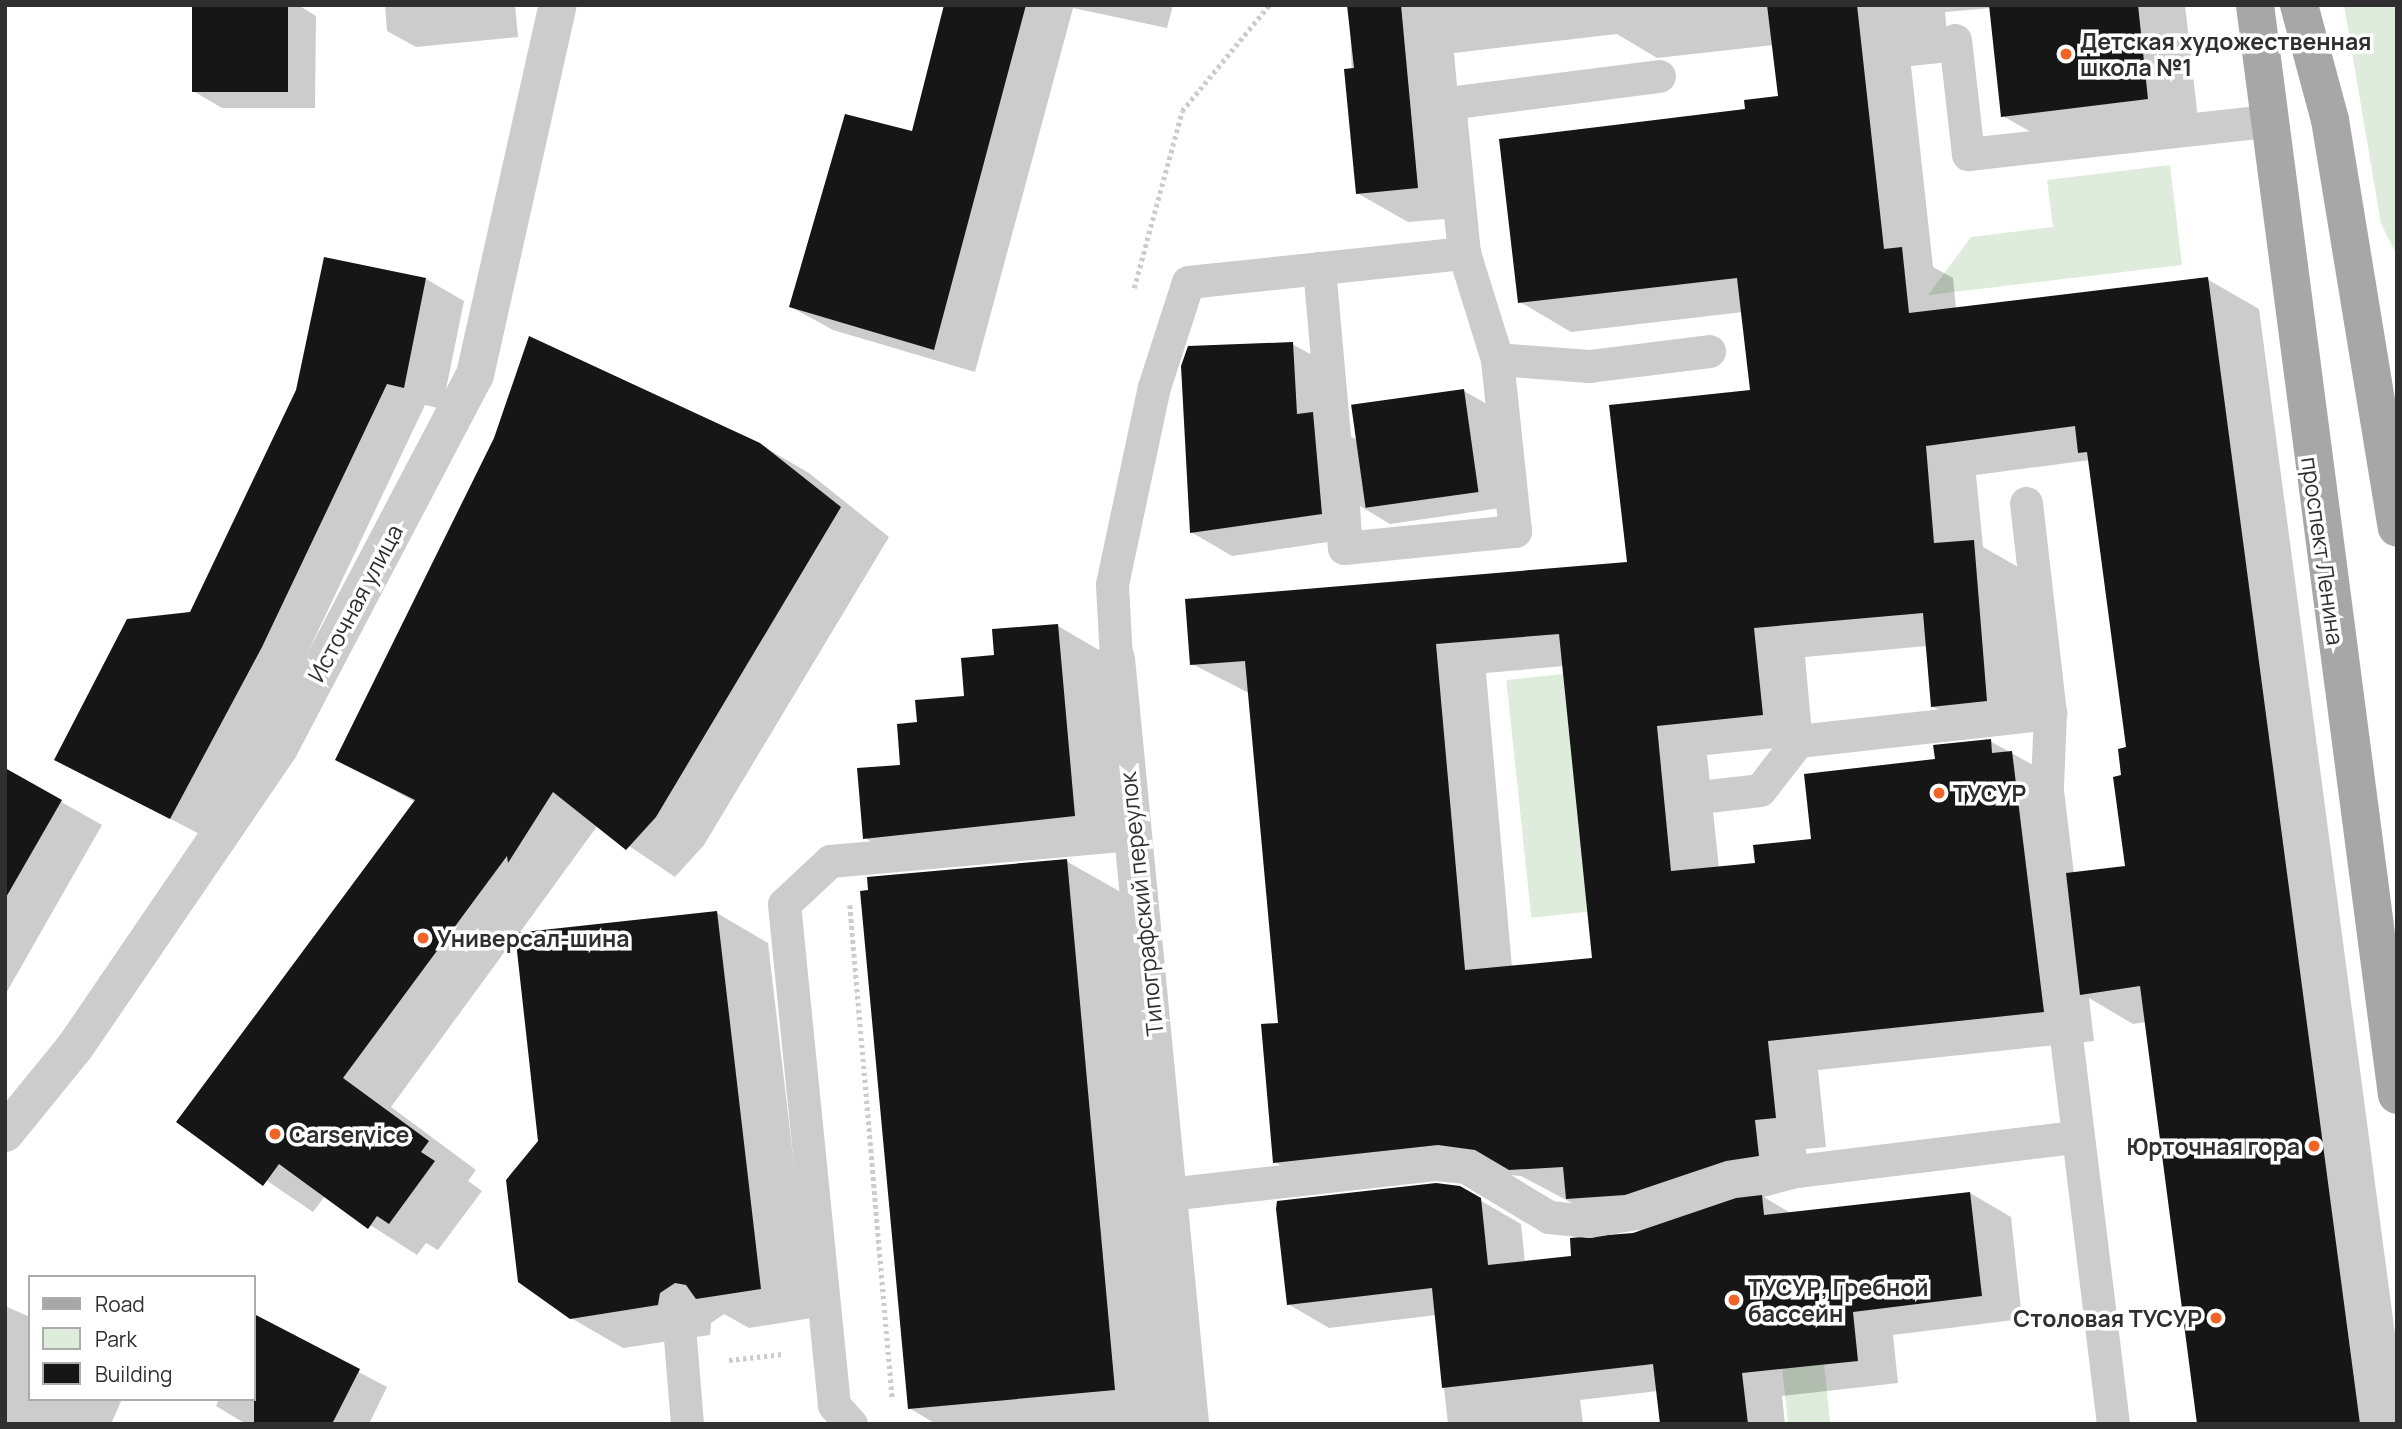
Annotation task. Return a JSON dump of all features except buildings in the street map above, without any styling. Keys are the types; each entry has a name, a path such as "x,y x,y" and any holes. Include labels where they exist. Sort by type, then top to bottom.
{"main road":[{"name":"проспект Ленина","path":"2255,5 2265,121 2397,1095"},
{"path":"2299,5 2330,120 2397,528"}],"street":[{"name":"Источная улица","path":"5,1133 75,1047 279,748 475,375 558,5"},
{"name":"Типографский переулок","path":"1116,659 1190,1424"}],"lane":[{"path":"1955,40 1968,154 2265,121"},
{"path":"1464,253 1319,268 1344,548 1515,531 1497,359 1464,253 1449,103 1659,76"},
{"name":"Типографский переулок","path":"1116,659 1112,584 1154,387 1188,282 1319,268"},
{"path":"1497,359 1589,366 1709,351"},
{"path":"2026,503 2050,713 2044,856 2075,1137 2113,1424"},
{"path":"1690,798 1760,790 1798,741 2050,713"},
{"path":"851,1424 834,1405 784,904 830,861 1134,834"},
{"path":"1168,1194 1436,1164 1466,1167 1549,1217 1589,1221 1630,1214 1731,1179 2075,1137"},
{"path":"677,1303 687,1424"}],"path":[{"path":"1132,296 1182,111 1269,5"},
{"path":"849,894 893,1410"},
{"path":"683,1365 828,1349"},
{"path":"954,1424 1153,1405"}],"green space":[{"path":"2344,5 2397,5 2397,255 2381,224"},
{"path":"2170,165 2182,265 1928,295 1971,237 2053,227 2047,180"},
{"path":"1563,674 1588,912 1531,918 1506,680"},
{"path":"1824,1364 1830,1424 1788,1424 1782,1368"}],"place":[{"name":"Детская художественная школа №1","path":"2066,54"},
{"name":"ТУСУР","path":"1939,793"},
{"name":"Универсал-шина","path":"423,938"},
{"name":"Carservice","path":"275,1134"},
{"name":"Юрточная гора","path":"2314,1146"},
{"name":"ТУСУР, Гребной бассейн","path":"1734,1300"},
{"name":"Столовая ТУСУР","path":"2216,1318"}]}
